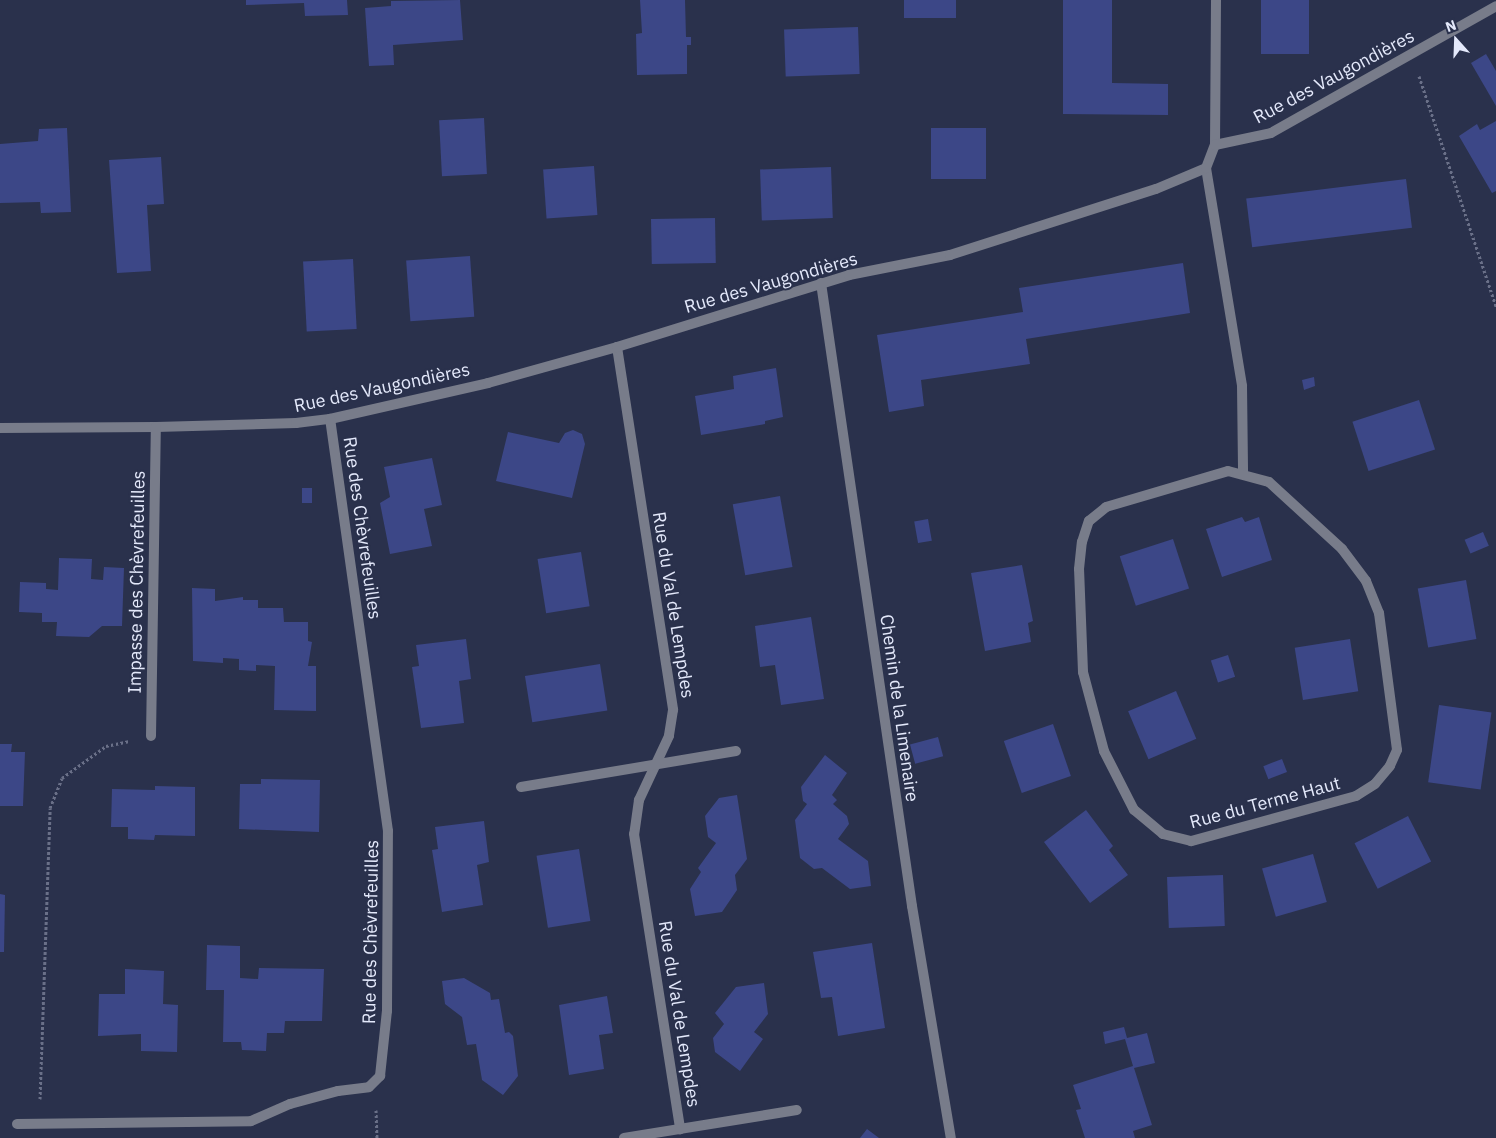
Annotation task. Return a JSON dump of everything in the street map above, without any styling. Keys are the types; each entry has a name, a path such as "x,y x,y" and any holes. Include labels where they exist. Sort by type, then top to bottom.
{"street":[{"path":"1216,0 1214,145 1206,168 1242,386 1243,473"},
{"name":"Rue des Vaugondières","path":"1214,145 1271,133 1496,6"},
{"name":"Rue des Vaugondières","path":"0,428 156,428 296,423 330,419 488,382 617,347 821,283 950,256 1156,190 1206,168"},
{"name":"Chemin de la Limenaire","path":"821,283 912,906 951,1138"},
{"name":"Rue du Val de Lempdes","path":"617,347 673,710 669,736 658,764 639,800 634,834 680,1129"},
{"name":"Rue des Chèvrefeuilles","path":"17,1124 251,1121 290,1104 338,1091 370,1087 380,1076 387,1011 388,831 330,419"},
{"name":"Impasse des Chèvrefeuilles","path":"151,736 156,428"},
{"name":"Rue du Terme Haut","path":"1228,471 1243,473 1269,482 1342,549 1366,581 1379,613 1397,750 1390,766 1374,784 1356,796 1191,841 1163,834 1134,810 1104,751 1082,672 1079,569 1082,542 1089,521 1106,507 1228,471"},
{"path":"521,787 736,751"},
{"path":"624,1138 797,1110"}],"path":[{"path":"1411,54 1496,306"},
{"path":"39,1124 50,808 62,778 106,746 151,736"}],"building":[{"path":"246,0 347,0 348,15 305,16 304,3 246,5"},
{"path":"460,0 463,40 393,45 394,65 369,66 365,8 391,6 391,1"},
{"path":"640,0 685,0 686,37 691,37 691,45 687,45 687,74 637,75 636,34 642,33"},
{"path":"904,0 956,0 956,18 904,18"},
{"path":"1063,0 1112,0 1112,83 1168,84 1168,115 1063,114"},
{"path":"1261,0 1309,0 1309,54 1261,54"},
{"path":"858,27 860,74 786,77 784,30"},
{"path":"1486,54 1496,71 1496,106 1471,63"},
{"path":"484,118 487,174 442,176 439,120"},
{"path":"1496,121 1496,191 1492,193 1459,136 1477,124 1480,130"},
{"path":"67,128 71,212 41,213 40,202 0,203 0,144 38,141 39,129"},
{"path":"931,128 986,128 986,179 931,179"},
{"path":"161,157 164,204 147,205 151,271 117,273 109,160"},
{"path":"594,166 597,215 547,218 543,170"},
{"path":"831,167 833,218 762,220 760,169"},
{"path":"1406,179 1412,228 1252,247 1246,199"},
{"path":"715,218 716,263 652,264 651,219"},
{"path":"470,256 474,317 410,321 406,260"},
{"path":"353,259 357,329 307,332 303,262"},
{"path":"1183,263 1190,313 1026,339 1030,364 921,380 924,406 889,412 877,335 1023,312 1019,288"},
{"path":"776,368 783,417 765,421 765,424 701,435 695,396 734,389 733,376"},
{"path":"1314,377 1315,386 1304,390 1302,380"},
{"path":"1419,400 1435,449 1368,471 1352,422"},
{"path":"573,430 582,434 585,444 572,498 496,481 508,432 559,443 565,433"},
{"path":"432,458 442,505 424,509 432,546 390,554 380,503 390,497 384,467"},
{"path":"302,488 312,488 312,503 302,503"},
{"path":"780,496 793,567 745,575 733,504"},
{"path":"1242,517 1245,522 1259,517 1272,560 1222,577 1206,529"},
{"path":"928,519 932,541 918,543 914,521"},
{"path":"1483,532 1489,546 1470,554 1465,540"},
{"path":"1173,539 1189,588 1136,606 1120,556"},
{"path":"581,552 590,606 546,613 538,559"},
{"path":"59,558 92,559 91,579 103,580 104,567 124,568 122,626 102,626 89,637 56,636 57,622 42,622 42,613 19,612 20,582 46,583 46,589 58,590"},
{"path":"1022,565 1033,621 1028,623 1031,642 985,651 971,573"},
{"path":"1466,580 1476,639 1428,648 1418,589"},
{"path":"192,588 215,589 215,601 243,597 243,600 258,600 258,608 283,608 284,622 308,622 308,641 312,642 308,666 316,666 316,711 274,710 275,666 256,665 256,671 239,670 239,659 223,658 223,663 193,661"},
{"path":"811,617 824,699 781,705 775,665 760,667 755,626"},
{"path":"466,639 471,679 459,681 464,723 421,728 412,667 419,666 416,645"},
{"path":"1350,639 1358,691 1303,700 1295,648"},
{"path":"1228,655 1235,677 1218,682 1211,661"},
{"path":"600,664 607,710 532,722 525,676"},
{"path":"1176,691 1196,739 1148,759 1128,711"},
{"path":"1439,705 1491,712 1481,790 1428,782"},
{"path":"1053,724 1071,776 1022,793 1004,741"},
{"path":"938,737 943,756 915,764 910,745"},
{"path":"0,744 12,744 11,752 25,752 23,806 0,806"},
{"path":"825,755 847,773 832,795 837,800 833,804 847,816 849,824 838,839 868,861 871,886 850,889 822,868 814,869 800,858 795,820 807,804 803,801 801,787"},
{"path":"1282,759 1287,772 1268,779 1263,766"},
{"path":"261,779 320,780 319,832 239,829 240,784 261,784"},
{"path":"155,786 195,787 195,836 155,835 154,840 128,839 128,827 111,827 112,789 155,790"},
{"path":"737,795 747,859 735,875 737,890 722,912 695,916 690,889 701,872 698,868 716,843 708,837 705,816 719,798"},
{"path":"1086,810 1113,846 1109,850 1128,875 1090,903 1044,842"},
{"path":"1408,816 1431,861 1378,889 1355,843"},
{"path":"484,821 489,862 477,865 483,905 442,912 432,850 438,849 435,827"},
{"path":"579,849 590,921 548,928 537,856"},
{"path":"1313,854 1327,902 1276,917 1262,869"},
{"path":"1223,875 1225,926 1169,928 1167,877"},
{"path":"0,894 5,895 4,952 0,952"},
{"path":"872,943 885,1028 838,1036 832,997 821,998 813,952"},
{"path":"207,945 240,946 240,978 258,979 259,968 324,969 322,1021 285,1021 284,1033 267,1033 266,1051 242,1050 241,1042 223,1042 224,990 206,990"},
{"path":"125,969 164,971 163,1004 178,1005 177,1052 141,1051 141,1034 98,1036 99,994 125,994"},
{"path":"464,978 490,993 491,1000 499,999 505,1033 509,1032 513,1036 518,1076 503,1095 482,1080 476,1044 467,1045 462,1017 445,1004 442,981"},
{"path":"764,983 768,1014 754,1032 763,1039 740,1071 715,1052 713,1038 724,1024 715,1013 736,987"},
{"path":"607,996 613,1033 599,1035 604,1069 569,1075 559,1005"},
{"path":"1124,1027 1127,1038 1147,1033 1155,1063 1134,1068 1152,1125 1133,1131 1135,1138 1085,1138 1076,1110 1081,1109 1073,1085 1133,1066 1125,1039 1105,1044 1103,1032"},
{"path":"867,1129 879,1138 860,1138"}]}
